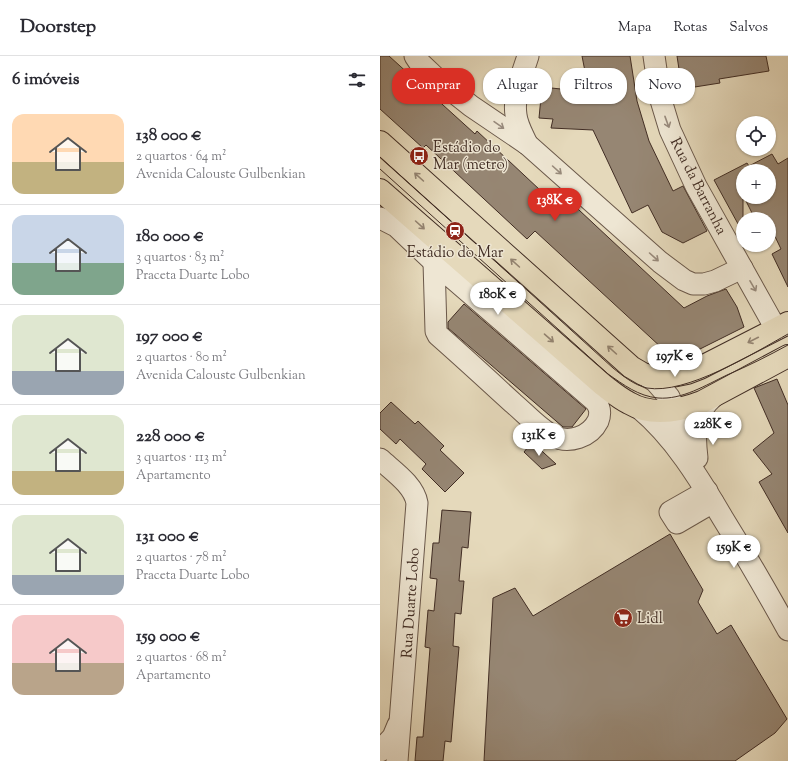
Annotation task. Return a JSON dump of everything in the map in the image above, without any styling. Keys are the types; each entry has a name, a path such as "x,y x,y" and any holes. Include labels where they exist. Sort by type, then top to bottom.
{"main road":[{"path":"380,142 631,367 643,374 662,377 691,372 782,326"},
{"path":"380,190 603,385 620,398 639,408 660,411 692,406 714,396 788,356"}],"street":[{"path":"415,56 419,62 437,79 460,97 528,144 660,262 684,280 693,284 704,284 715,281 742,268"},
{"path":"528,56 516,99 516,116 528,144"},
{"name":"Rua da Barranha","path":"654,56 660,97 670,130 696,186 742,268 782,326"},
{"path":"380,218 396,226 434,262 595,401 600,409 599,416 588,432 579,438 572,440 553,436 530,419 438,335 436,331 434,262"},
{"path":"643,374 654,381 669,397 679,427 710,497"},
{"path":"710,497 698,462 696,428 700,411 714,396"},
{"path":"639,408 650,417 670,441 710,497 756,573 788,630"},
{"name":"Rua Duarte Lobo","path":"380,459 412,490 416,497 417,503 402,713 397,761"},
{"path":"380,751 393,736 402,713"}],"building":[{"path":"380,56 389,56 402,68 392,68 392,104 442,104 475,134 477,131 556,205 564,196 684,308 707,296 726,289 737,307 744,327 676,361 535,231 527,239 426,145 423,148 380,109"},
{"path":"582,56 630,56 635,88 635,104 638,104 649,141 673,191 683,186 707,231 683,243 662,232 648,205 632,213 593,130 551,128 553,119 539,118 540,104 552,104 552,88 560,89 560,104 627,104 627,68 584,68"},
{"path":"677,56 766,56 769,71 719,79 720,83 695,87 695,68 679,68"},
{"path":"768,156 773,156 778,164 788,158 788,287 772,254 781,249 776,239 776,212 752,212 748,204 776,204 776,164 753,164"},
{"path":"736,169 736,204 743,204 743,212 736,212 736,220 714,180"},
{"path":"464,304 586,409 572,427 563,427 448,328 448,322"},
{"path":"777,379 788,405 788,533 759,482 772,474 753,450 774,433 754,388"},
{"path":"391,402 415,424 418,421 444,446 440,450 464,473 445,492 422,469 426,464 400,439 396,444 380,429 380,413"},
{"path":"532,442 556,464 542,469 524,452"},
{"path":"442,510 471,512 468,548 462,547 459,581 464,581 461,614 455,613 453,646 459,647 451,742 445,741 443,761 415,761 417,737 423,737 430,648 425,647 428,610 434,611 437,579 430,578 433,543 439,543"},
{"path":"670,534 703,590 698,602 717,634 731,625 787,719 775,733 735,761 484,761 493,598 515,588 533,616"}],"tram line":[{"path":"380,157 613,368 638,385 647,388 663,388 681,385 700,379 739,361 788,334"},
{"path":"380,169 608,374 626,386 644,395 667,398 685,394 788,345"}],"place":[{"name":"Estádio do Mar (metro)","path":"419,156"},
{"name":"Estádio do Mar","path":"455,231"},
{"name":"Lidl","path":"623,618"}]}
